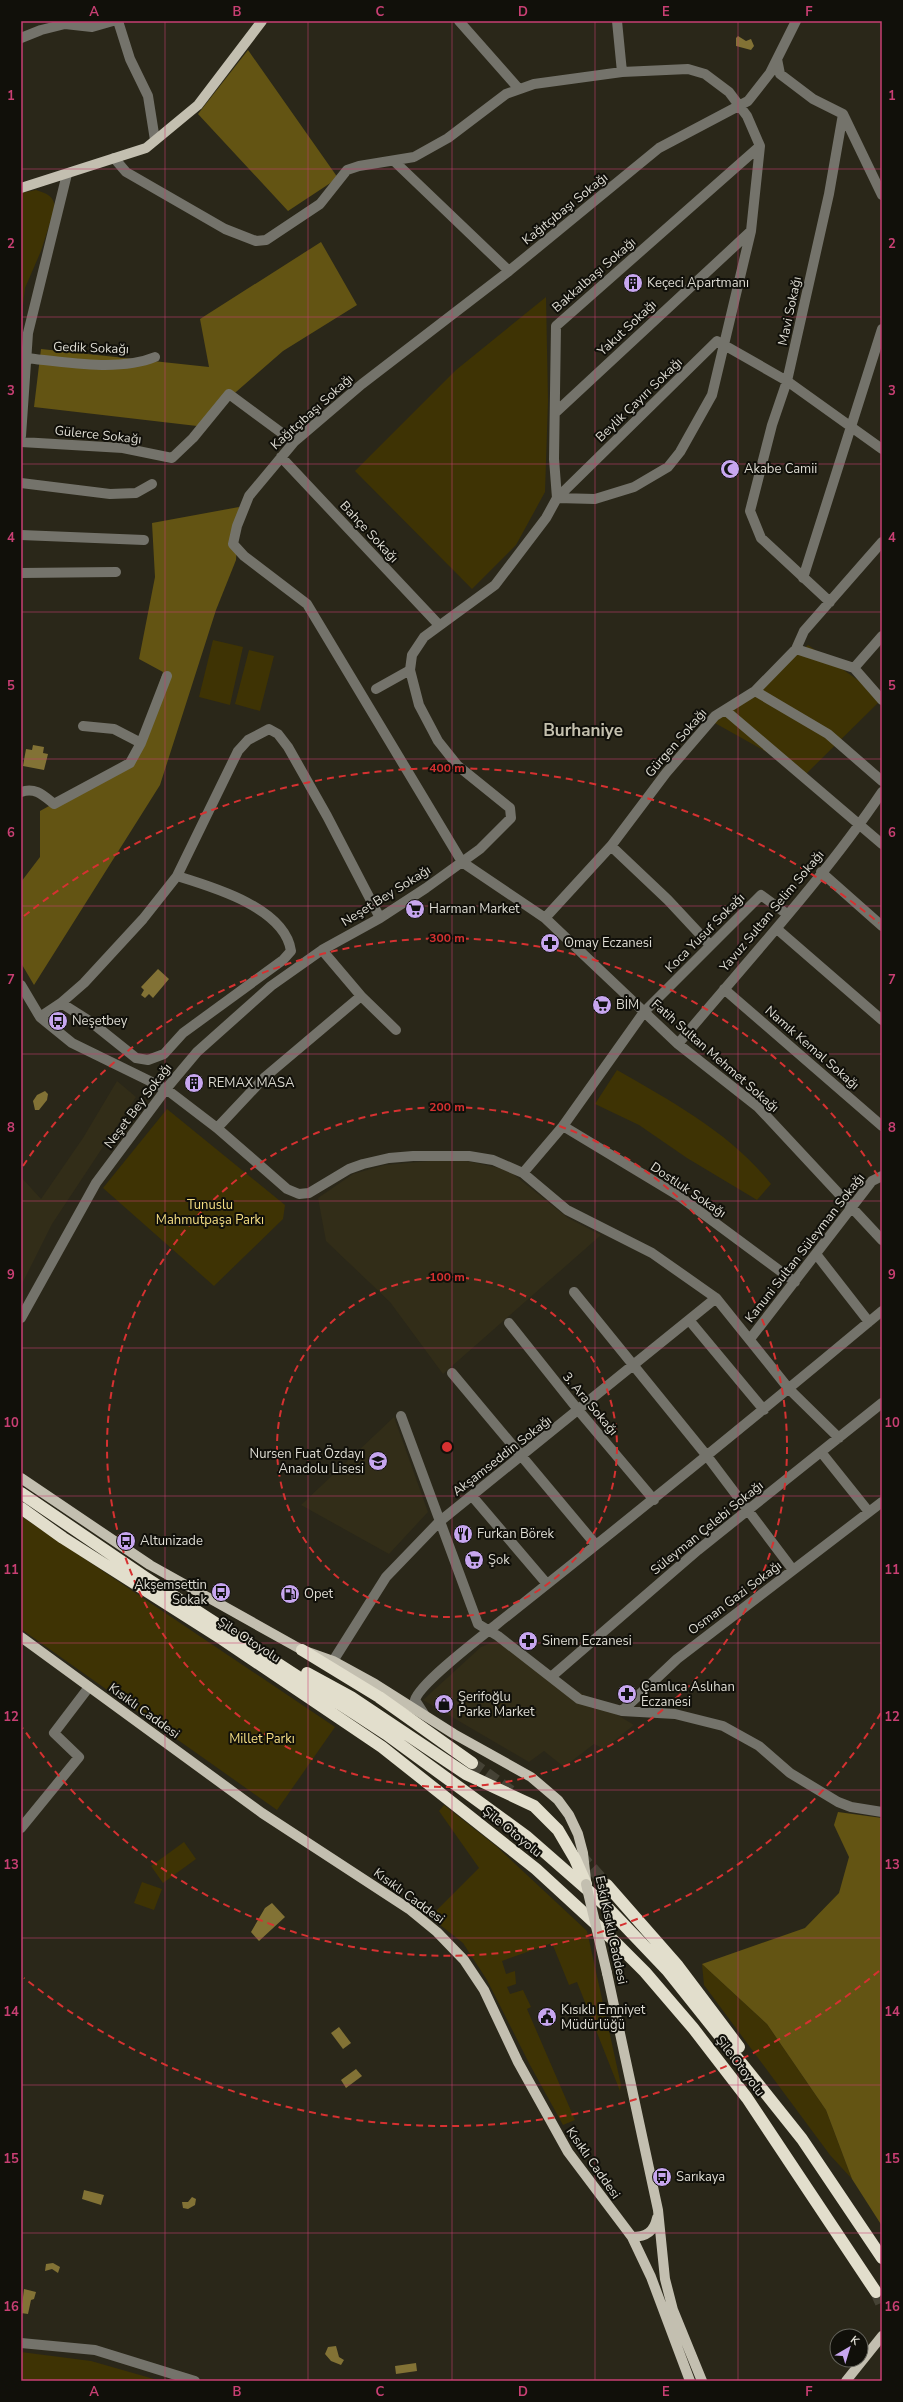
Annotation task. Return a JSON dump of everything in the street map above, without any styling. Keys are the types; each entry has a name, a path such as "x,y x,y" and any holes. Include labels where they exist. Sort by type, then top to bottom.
{"highway":[{"name":"Şile Otoyolu","path":"21,1493 146,1578 227,1629 386,1734 526,1836 606,1906 667,1970 802,2138 882,2258"},
{"name":"Şile Otoyolu","path":"21,1508 63,1538 222,1639 382,1747 536,1869 610,1937 645,1972 693,2028 747,2098 876,2292"},
{"path":"227,1629 351,1697 466,1774 534,1806 558,1830 575,1858 586,1884"},
{"path":"302,1650 379,1697 472,1763"},
{"path":"607,1885 678,1966 745,2055 802,2138"}],"main road":[{"path":"21,188 146,148 198,105 262,21"},
{"name":"Eski Kısıklı Caddesi","path":"21,1478 150,1565 302,1650 333,1661 375,1684 426,1717 532,1777 558,1800 578,1834 583,1853 586,1884 607,1973 658,2212 665,2279 673,2310 702,2381"},
{"name":"Kısıklı Caddesi","path":"21,1637 262,1813 409,1909 437,1932 464,1960 484,1990 518,2062 568,2152 632,2238 651,2276 690,2381"},
{"path":"632,2238 639,2238 649,2234 655,2226 658,2212"},
{"path":"846,2381 882,2336"}],"street":[{"path":"21,38 41,30 65,24 92,27 112,21"},
{"path":"118,21 130,59 148,96 155,140"},
{"path":"459,21 519,89"},
{"path":"617,21 622,72"},
{"name":"Kağıtçıbaşı Sokağı","path":"462,862 307,604 244,556 233,544 236,526 249,496 294,442 362,384 509,271 659,148 739,104 748,101 770,73 796,21"},
{"path":"777,59 780,74 813,99 843,114 882,195"},
{"path":"114,158 126,172 225,229 256,241 266,240 320,204 347,170 366,164 414,157 441,142 506,94 534,84 622,72 688,69 705,74 729,92 739,104 746,116 760,146 751,231 712,396 680,452 668,467 634,487 586,499 557,498"},
{"name":"Mavi Sokağı","path":"803,578 761,538 750,511 772,425 788,381 827,201 843,114"},
{"name":"Bakkalbaşı Sokağı","path":"557,498 554,459 556,412 556,326 760,146"},
{"path":"394,161 411,179 509,271"},
{"path":"21,436 28,333 67,174"},
{"name":"Yakut Sokağı","path":"556,412 751,231"},
{"path":"830,602 803,578 882,329"},
{"name":"Beylik Çayırı Sokağı","path":"557,498 717,341 725,345"},
{"path":"725,345 788,381 882,449"},
{"name":"Gedik Sokağı","path":"26,358 90,364 142,362 155,357"},
{"name":"Gülerce Sokağı","path":"21,442 123,448 172,458 193,438 229,394 294,442"},
{"name":"Bahçe Sokağı","path":"281,457 439,625"},
{"path":"21,483 110,494 136,493 152,484"},
{"name":"Neşet Bey Sokağı","path":"21,1318 96,1183 166,1089 197,1052 271,986 322,950 380,918 462,862 480,849 511,818 510,808 458,766 438,741 419,705 410,670 412,655 424,637 495,585 546,518 557,498"},
{"path":"21,535 144,540"},
{"name":"Gürgen Sokağı","path":"545,918 611,846 666,773 715,716 755,691 796,649 804,631 882,542"},
{"path":"21,574 116,572"},
{"path":"854,668 882,636"},
{"path":"796,649 854,668 882,700"},
{"path":"376,689 410,670"},
{"path":"21,792 29,789 37,791 54,804 130,764 141,743 167,676"},
{"path":"755,691 828,734 882,781"},
{"path":"725,710 859,826 882,844"},
{"path":"83,726 114,729 141,743"},
{"path":"21,985 40,1017 61,1003 84,983 143,919 178,876 238,751 248,740 269,729 278,734 288,747 327,816 380,918"},
{"name":"Yavuz Sultan Selim Sokağı","path":"678,1044 777,929 787,914 859,826 882,792"},
{"path":"611,846 668,900 710,946"},
{"name":"Fatih Sultan Mehmet Sokağı","path":"462,862 545,918 678,1044 758,1107 853,1207 882,1240"},
{"path":"822,872 882,926"},
{"path":"61,1003 91,1022 136,1058 148,1060 164,1054 183,1033 284,960 291,951 290,940 270,918 256,907 222,889 178,876"},
{"name":"Koca Yusuf Sokağı","path":"523,1173 563,1126 644,1012 761,895 787,914"},
{"path":"777,929 882,1020"},
{"path":"322,950 361,996 396,1030"},
{"name":"Namık Kemal Sokağı","path":"724,989 882,1126"},
{"path":"217,1128 265,1077 361,996"},
{"name":"Kanuni Sultan Süleyman Sokağı","path":"40,1017 72,1043 166,1089 217,1128 287,1189 299,1194 309,1193 325,1186 349,1169 389,1158 469,1156 493,1160 523,1173 567,1210 652,1253 716,1298 789,1389 839,1438"},
{"name":"Dostluk Sokağı","path":"563,1126 679,1196 795,1282"},
{"name":"Kanuni Sultan Süleyman Sokağı","path":"750,1339 872,1181 882,1176"},
{"path":"816,1254 869,1322"},
{"path":"574,1292 633,1367 707,1456 793,1570"},
{"name":"Akşamseddin Sokağı","path":"333,1661 386,1577 440,1522 633,1367 716,1298"},
{"path":"426,1717 416,1704 416,1696 426,1684 547,1584 654,1500 882,1311"},
{"path":"689,1320 764,1410"},
{"name":"3. Ara Sokağı","path":"509,1323 578,1411 654,1500"},
{"path":"452,1373 596,1545"},
{"name":"Süleyman Çelebi Sokağı","path":"551,1677 698,1550 882,1403"},
{"path":"401,1416 478,1624 488,1632 498,1636 579,1699 622,1711 675,1714 723,1726 759,1746 790,1773 838,1802 851,1807 882,1812"},
{"path":"821,1452 869,1512"},
{"path":"472,1496 547,1584"},
{"name":"Osman Gazi Sokağı","path":"622,1711 677,1659 882,1502"},
{"path":"21,1828 79,1757 54,1733 89,1687"},
{"path":"21,2343 95,2350 195,2381"}],"shaded area":[{"path":"738,36 746,41 751,39 754,46 751,50 736,46 736,38"},
{"path":"248,50 338,178 288,211 198,114"},
{"path":"321,242 357,305 283,351 197,426 34,407 41,349 209,367 200,319"},
{"path":"239,507 236,560 216,610 160,785 34,985 21,963 21,882 40,857 40,811 134,759 163,672 139,659 155,577 152,523"},
{"path":"33,745 44,747 43,753 48,754 44,770 23,766 26,749 32,750"},
{"path":"158,969 169,979 153,998 149,994 145,998 141,995 144,990 141,987"},
{"path":"117,1081 136,1097 52,1224 21,1286 21,1177 41,1199 83,1138"},
{"path":"45,1091 48,1094 47,1100 39,1110 35,1110 33,1101 37,1095"},
{"path":"430,1161 467,1161 508,1170 568,1218 601,1235 443,1374 390,1302 326,1241 318,1198 353,1174 385,1165"},
{"name":"Nursen Fuat Özdayı Anadolu Lisesi","path":"394,1417 428,1512 389,1554 301,1505"},
{"path":"495,1641 634,1725 604,1749 594,1744 564,1767 544,1751 529,1762 423,1700 481,1647"},
{"path":"838,1812 882,1818 882,2226 852,2179 826,2110 767,2024 702,1964 805,1928 839,1893 849,1857 834,1825"},
{"path":"272,1903 285,1917 259,1941 251,1932 265,1908"},
{"path":"339,2027 351,2043 343,2049 331,2033"},
{"path":"356,2069 362,2076 346,2088 341,2080"},
{"path":"84,2190 104,2195 101,2205 82,2199"},
{"path":"192,2197 196,2199 195,2205 188,2209 183,2208 182,2202 188,2202"},
{"path":"53,2263 60,2267 58,2273 52,2269 45,2271 46,2264"},
{"path":"24,2289 36,2292 34,2299 31,2300 28,2314 21,2313"},
{"path":"336,2346 339,2357 344,2360 341,2365 331,2361 325,2354 328,2347"},
{"path":"416,2363 417,2371 396,2374 395,2366"}],"green space":[{"path":"36,190 49,196 53,200 55,207 41,251 25,288 21,323 21,193"},
{"path":"546,297 548,401 545,492 516,545 472,589 355,471 456,370"},
{"path":"213,640 243,647 230,705 199,697"},
{"path":"808,645 882,697 882,699 806,774 713,722"},
{"path":"249,650 274,656 260,711 235,704"},
{"path":"617,1070 700,1120 719,1134 738,1149 771,1184 757,1200 687,1158 639,1125 595,1104"},
{"name":"Tunuslu Mahmutpaşa Parkı","path":"167,1109 285,1205 283,1219 214,1286 103,1188"},
{"name":"Millet Parkı","path":"21,1516 335,1727 277,1810 21,1629"},
{"path":"444,1805 496,1846 587,1931 621,2085 620,2091 577,1982 569,1985 552,1943 502,1961 506,1974 515,1971 516,1984 507,1987 510,1994 523,1990 531,2007 527,2009 575,2120 563,2125 530,2065 487,1980 463,1943 430,1917 479,1868 439,1811"},
{"path":"184,1842 196,1859 163,1883 151,1866"},
{"path":"142,1882 162,1889 154,1910 134,1903"},
{"path":"702,1964 767,2024 826,2110 852,2179 830,2155 704,1985"},
{"path":"21,2352 91,2361 161,2381 21,2381"}],"tunnel":[{"path":"472,1763 512,1792"},
{"path":"580,1855 607,1885"},
{"path":"876,2292 882,2305"}],"place":[{"name":"Keçeci Apartmanı","path":"633,283"},
{"name":"Akabe Camii","path":"730,469"},
{"name":"Harman Market","path":"415,909"},
{"name":"Omay Eczanesi","path":"550,943"},
{"name":"BİM","path":"602,1005"},
{"name":"Neşetbey","path":"58,1021"},
{"name":"REMAX MASA","path":"194,1083"},
{"name":"Nursen Fuat Özdayı Anadolu Lisesi","path":"378,1461"},
{"name":"Furkan Börek","path":"463,1534"},
{"name":"Altunizade","path":"126,1541"},
{"name":"Şok","path":"474,1560"},
{"name":"Akşemsettin Sokak","path":"221,1592"},
{"name":"Opet","path":"290,1594"},
{"name":"Sinem Eczanesi","path":"528,1641"},
{"name":"Çamlıca Aslıhan Eczanesi","path":"627,1694"},
{"name":"Şerifoğlu Parke Market","path":"444,1704"},
{"name":"Kısıklı Emniyet Müdürlüğü","path":"547,2017"},
{"name":"Sarıkaya","path":"662,2177"}],"district":[{"name":"Burhaniye","path":"583,730"}]}
